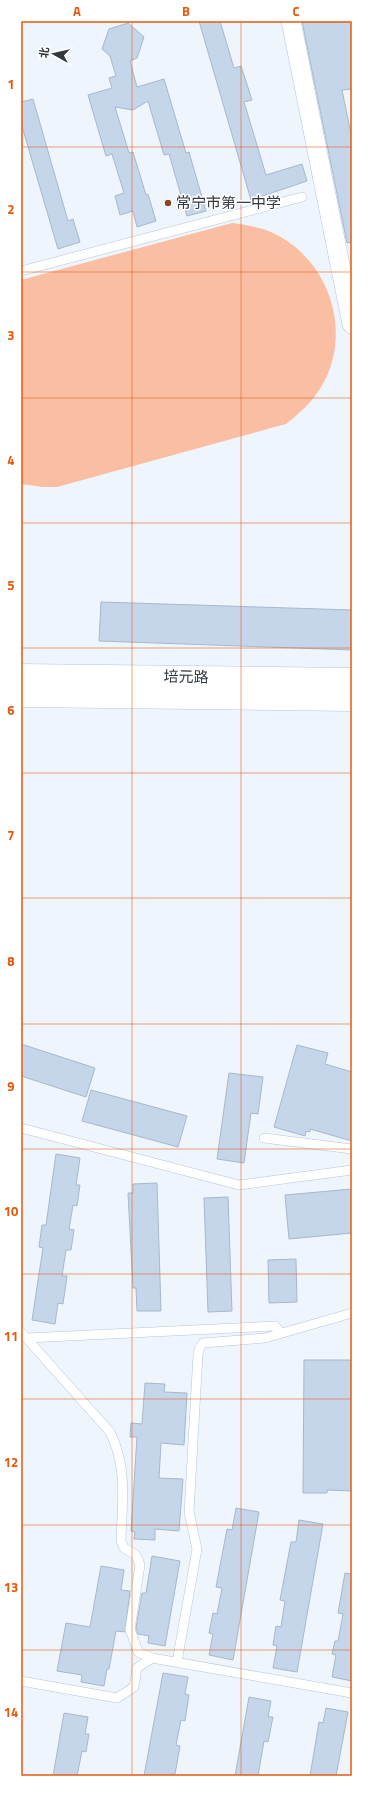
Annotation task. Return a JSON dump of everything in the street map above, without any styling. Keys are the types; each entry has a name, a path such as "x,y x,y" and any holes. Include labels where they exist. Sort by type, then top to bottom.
{"main road":[{"name":"培元路","path":"21,675 352,679"},
{"name":"培元路","path":"21,696 352,700"}],"street":[{"path":"291,21 352,324"}],"lane":[{"path":"21,271 302,197"},
{"path":"21,1128 239,1185 352,1170"},
{"path":"264,1138 352,1149"},
{"path":"176,1662 197,1549 189,1512 198,1354 200,1347 204,1343 265,1338 352,1313"},
{"path":"24,1335 275,1326 278,1329 277,1334"},
{"path":"24,1335 110,1432 116,1443 123,1475 121,1541 124,1548 136,1555 140,1565 130,1629 138,1652 152,1658 352,1693"},
{"path":"21,1681 117,1698 134,1687 137,1668 152,1658"}],"shaded area":[{"path":"232,223 253,226 273,233 291,244 307,258 319,275 328,294 334,314 336,335 333,356 327,376 315,397 286,424 57,487 42,487 21,484 21,280"}],"building":[{"path":"199,21 220,21 234,68 241,66 252,100 244,102 266,175 302,164 307,181 251,200"},
{"path":"302,21 352,21 352,89 342,90 352,139 352,242 347,243"},
{"path":"128,23 144,37 137,58 130,61 137,87 164,79 186,153 189,152 206,211 187,216 169,154 164,155 148,101 133,110 115,107 129,153 133,152 146,195 148,194 156,221 137,227 133,211 120,215 115,196 124,193 112,154 106,156 88,95 112,88 109,78 116,76 110,56 102,49 109,29"},
{"path":"33,99 68,221 73,219 80,242 58,249 21,123 21,102"},
{"path":"101,602 352,610 352,650 99,641"},
{"path":"21,1044 95,1068 86,1097 21,1076"},
{"path":"297,1045 328,1053 325,1064 352,1072 352,1141 310,1129 310,1132 306,1131 305,1136 274,1127"},
{"path":"229,1073 263,1077 258,1114 251,1113 244,1163 217,1159"},
{"path":"91,1090 187,1116 178,1147 82,1121"},
{"path":"56,1154 80,1158 76,1185 80,1185 77,1206 73,1205 69,1229 74,1230 71,1250 66,1250 62,1276 67,1276 63,1304 58,1303 55,1324 32,1320 43,1248 39,1247 42,1225 46,1225"},
{"path":"157,1183 161,1311 137,1311 136,1288 133,1288 128,1193 133,1193 133,1184"},
{"path":"352,1189 352,1233 289,1239 285,1195"},
{"path":"228,1197 232,1311 208,1312 204,1198"},
{"path":"296,1259 297,1302 269,1303 268,1260"},
{"path":"304,1360 352,1360 352,1491 327,1490 327,1493 303,1493"},
{"path":"145,1383 165,1384 164,1392 187,1393 184,1445 161,1443 159,1478 183,1479 179,1531 155,1529 155,1540 134,1539 135,1532 131,1531 137,1437 130,1437 131,1423 142,1424"},
{"path":"236,1508 259,1512 233,1660 209,1655 213,1634 209,1633 213,1613 217,1614 222,1588 216,1587 227,1529 232,1530"},
{"path":"299,1520 323,1524 297,1672 273,1668 277,1646 273,1645 276,1626 281,1627 285,1601 280,1600 291,1542 296,1542"},
{"path":"152,1556 180,1561 165,1646 148,1643 149,1636 138,1634 136,1628 142,1593 146,1593"},
{"path":"101,1566 124,1570 121,1590 130,1591 125,1632 116,1631 109,1669 107,1669 104,1686 81,1682 82,1675 57,1671 66,1623 90,1627"},
{"path":"345,1573 352,1574 352,1681 332,1677 336,1655 332,1654 335,1641 338,1641 343,1614 338,1613"},
{"path":"163,1673 188,1677 185,1694 189,1695 185,1721 181,1720 176,1745 180,1746 175,1774 171,1774 171,1776 144,1776"},
{"path":"249,1697 271,1701 268,1717 273,1717 268,1742 264,1741 258,1776 235,1776"},
{"path":"326,1708 348,1712 336,1776 310,1776 319,1722 323,1723"},
{"path":"64,1713 88,1717 85,1734 89,1734 86,1752 82,1751 77,1776 53,1776"}],"place":[{"name":"常宁市第一中学","path":"168,203"}]}
